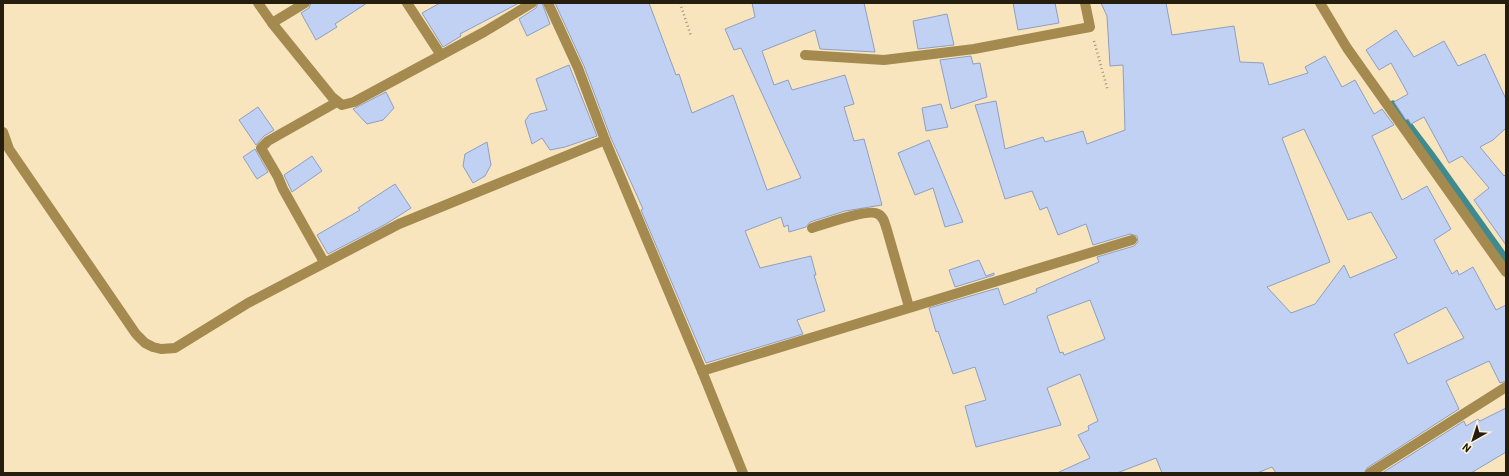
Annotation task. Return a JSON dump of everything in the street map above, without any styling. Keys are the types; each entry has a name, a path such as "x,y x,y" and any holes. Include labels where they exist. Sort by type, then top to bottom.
{"street":[{"path":"258,3 337,102 342,105 354,102 441,55 532,3"},
{"path":"272,22 305,3"},
{"path":"407,3 441,55"},
{"path":"548,3 578,68 605,140 702,371 742,473"},
{"path":"805,55 884,60 974,49 1090,27 1085,3"},
{"path":"1320,3 1347,48 1506,272"},
{"path":"324,262 261,148 268,141 337,102"},
{"path":"3,132 9,149 136,334 153,347 167,350 182,344 248,303 324,262 418,215 605,140"},
{"path":"812,228 870,212 880,215 883,218 887,230 909,307"},
{"path":"702,371 1132,240"},
{"path":"1370,473 1506,387"}],"path":[{"path":"680,3 690,36"},
{"path":"1090,27 1108,91"}],"building":[{"path":"311,3 367,3 335,24 337,27 316,40 301,13 309,8"},
{"path":"440,3 519,3 460,34 461,36 443,47 422,13"},
{"path":"538,3 542,3 550,24 527,36 519,19 536,8"},
{"path":"555,3 649,3 676,75 679,74 692,113 733,95 767,190 801,178 741,48 734,50 725,29 755,17 752,3 864,3 875,52 820,49 815,30 762,51 774,85 788,80 792,90 845,75 854,104 844,107 854,141 864,139 882,205 845,211 810,222 806,227 789,232 788,225 784,227 781,217 745,231 760,268 811,256 816,275 814,275 825,311 797,320 803,334 706,363 641,210 643,209 611,138 584,66"},
{"path":"1013,3 1055,3 1059,23 1018,30"},
{"path":"1101,3 1166,3 1172,35 1234,26 1240,62 1263,63 1269,85 1308,73 1305,67 1325,56 1342,87 1355,80 1374,114 1382,109 1394,125 1372,136 1402,200 1427,186 1451,229 1434,240 1452,274 1457,270 1459,275 1473,267 1496,310 1506,305 1506,381 1500,383 1489,361 1446,381 1459,409 1367,468 1364,473 1276,473 1272,467 1257,473 1162,473 1156,458 1117,473 1057,473 1090,458 1078,435 1089,430 1088,426 1098,421 1080,374 1047,388 1061,425 976,447 965,406 986,400 975,367 953,374 938,331 936,332 929,308 998,288 1004,305 1037,292 1036,289 1099,262 1097,257 1134,246 1138,242 1137,236 1130,234 1093,245 1086,224 1058,235 1047,207 1040,210 1032,191 1005,199 975,105 996,101 1005,149 1043,137 1045,142 1083,131 1087,144 1125,130 1123,65 1110,66 1107,16","holes":["1304,129 1348,220 1371,212 1397,258 1350,278 1344,265 1315,304 1291,313 1267,287 1330,262 1282,138","1090,300 1105,339 1064,355 1063,352 1060,353 1047,316","1446,307 1464,338 1408,364 1394,334"]},
{"path":"947,14 954,45 918,49 913,21"},
{"path":"1396,30 1414,57 1444,41 1458,66 1485,54 1506,99 1506,128 1493,140 1480,147 1504,176 1506,174 1506,245 1474,200 1489,188 1462,156 1449,163 1424,117 1411,124 1408,119 1406,120 1394,102 1408,94 1391,63 1379,70 1366,50"},
{"path":"971,56 973,64 980,63 987,97 951,109 940,60"},
{"path":"569,65 597,136 565,147 550,150 542,138 532,144 525,121 530,114 547,110 536,79"},
{"path":"386,92 394,108 383,120 367,124 353,109"},
{"path":"941,104 948,127 926,131 922,108"},
{"path":"258,107 274,130 264,136 256,145 239,120"},
{"path":"929,140 963,222 945,227 933,188 915,195 898,153"},
{"path":"487,142 491,165 485,176 473,183 463,166 465,154"},
{"path":"255,149 268,172 257,179 243,157"},
{"path":"312,156 322,171 292,192 284,175"},
{"path":"395,184 411,208 386,224 328,254 317,235 360,210 358,208"},
{"path":"979,260 986,276 994,273 994,275 955,287 949,270"},
{"path":"1506,408 1506,452 1471,473 1382,473 1464,421 1466,426 1478,419 1480,421"}],"waterway":[{"path":"1393,104 1431,154 1506,259"}]}
